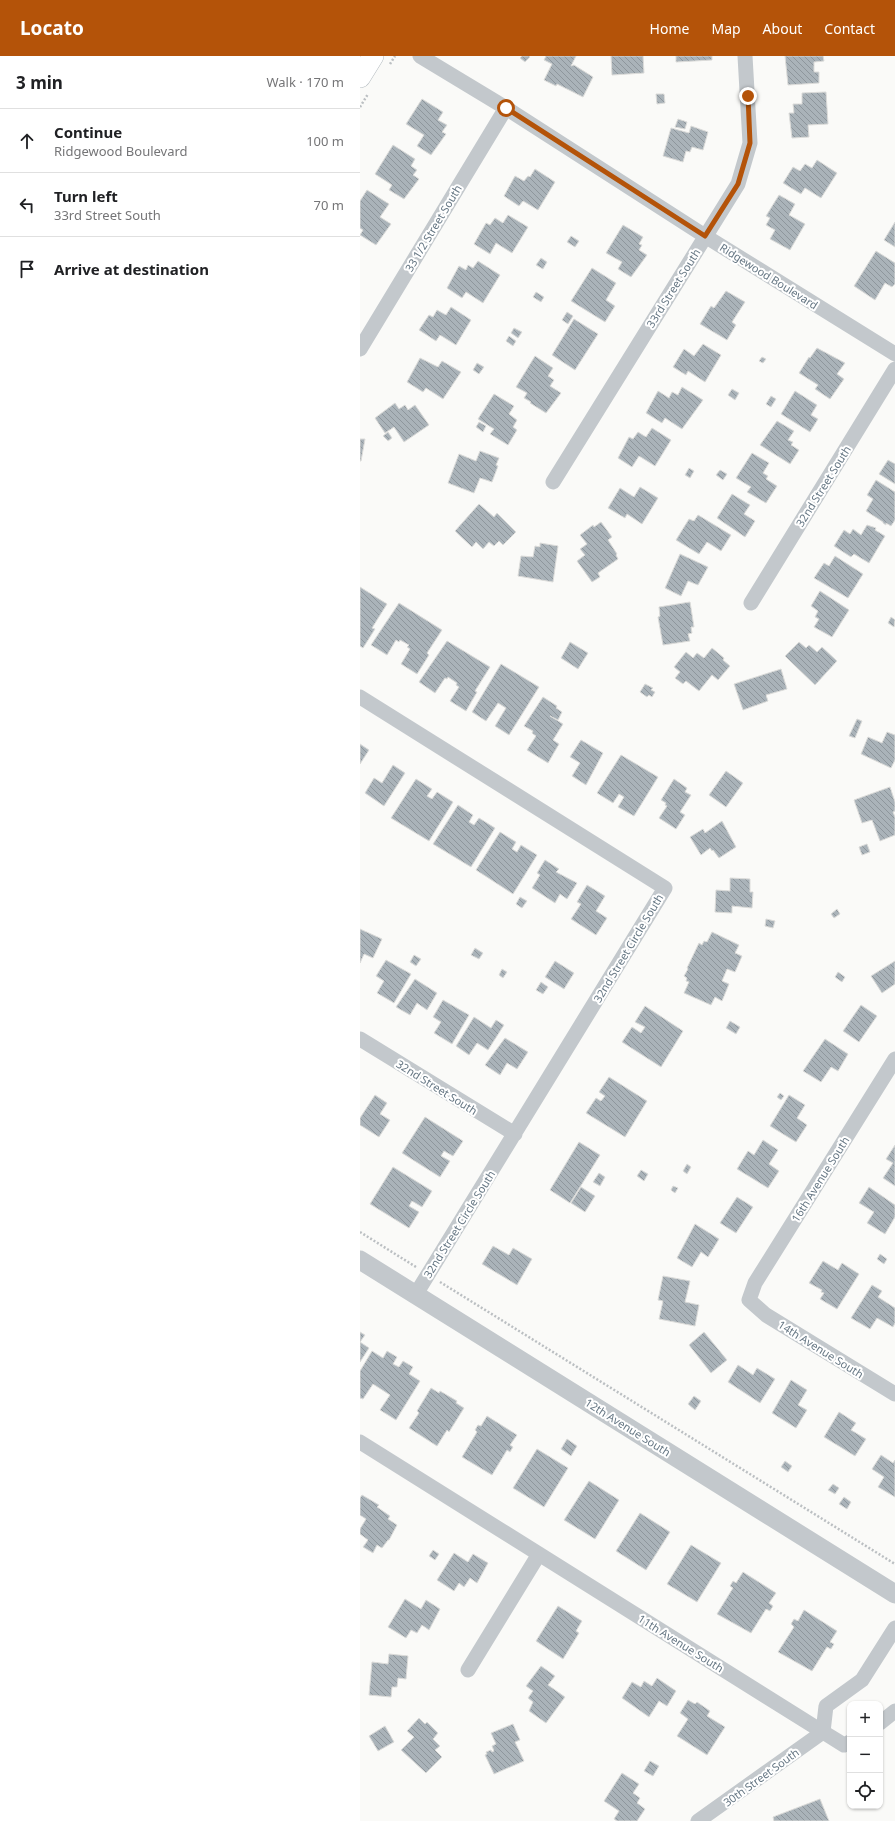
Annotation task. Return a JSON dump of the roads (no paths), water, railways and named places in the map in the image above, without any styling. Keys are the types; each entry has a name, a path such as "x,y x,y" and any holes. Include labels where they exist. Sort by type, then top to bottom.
{"main road":[{"path":"360,77 373,56"}],"street":[{"name":"Ridgewood Boulevard","path":"420,56 506,108 705,236 895,354"},
{"name":"33rd Street South","path":"553,482 738,184 750,143 745,56"},
{"name":"33 1/2 Street South","path":"360,349 506,108"},
{"name":"32nd Street South","path":"751,603 895,369"},
{"name":"32nd Street Circle South","path":"360,697 665,888 416,1294"},
{"name":"32nd Street South","path":"360,1039 514,1134"},
{"name":"16th Avenue South","path":"749,1300 755,1283 895,1059"},
{"name":"12th Avenue South","path":"360,1260 895,1594"},
{"name":"14th Avenue South","path":"749,1300 766,1315 895,1394"},
{"name":"11th Avenue South","path":"360,1442 823,1732"},
{"path":"468,1670 539,1554"},
{"path":"847,1743 823,1732 826,1706 862,1680 895,1628"},
{"path":"883,1720 895,1710"},
{"name":"30th Street South","path":"698,1821 823,1732"}]}
